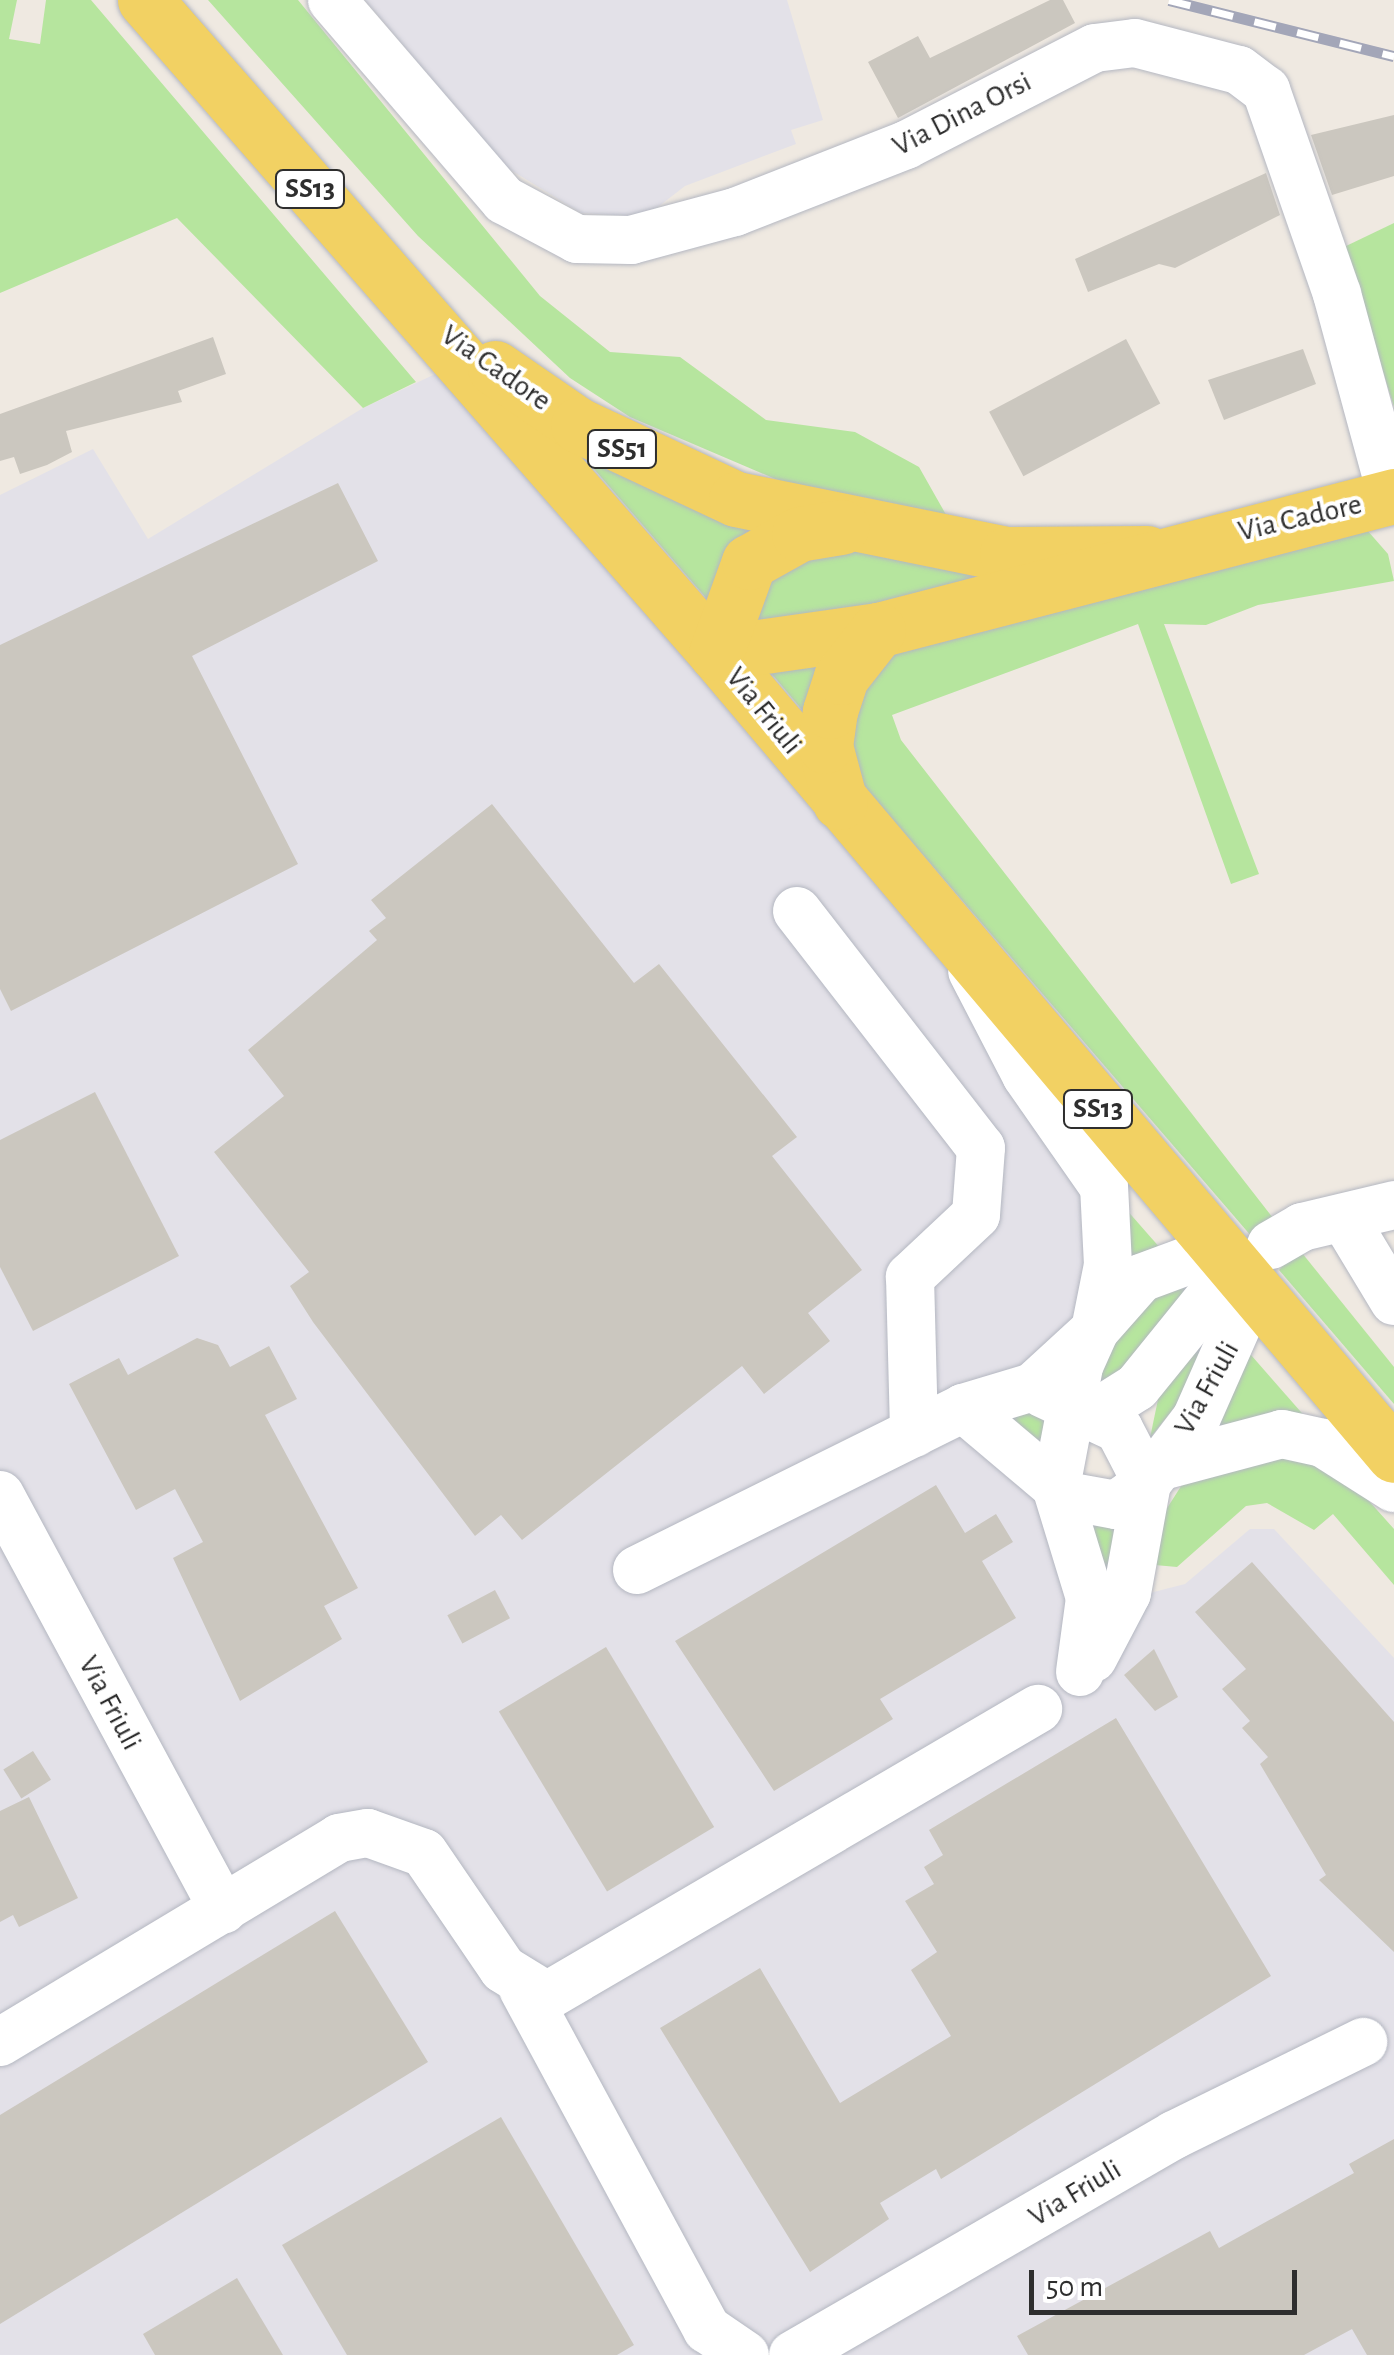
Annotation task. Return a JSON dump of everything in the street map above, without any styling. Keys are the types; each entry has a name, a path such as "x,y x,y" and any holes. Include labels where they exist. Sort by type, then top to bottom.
{"main road":[{"name":"Via Cadore","path":"145,0 716,653"},
{"name":"Via Cadore","path":"426,320 644,460 736,499 842,527 1007,554 1147,553"},
{"name":"Via Cadore","path":"716,653 878,630 1147,553 1391,505"},
{"name":"Via Cadore","path":"716,653 748,562 799,534 842,527"},
{"path":"840,805 824,746 830,711 841,677 878,630"},
{"name":"Via Friuli","path":"716,653 840,805 1394,1455"}],"street":[{"name":"Via Dina Orsi","path":"332,0 496,191 539,225 577,239 631,240 735,212 906,145 1096,48 1135,42 1239,70 1266,90 1337,294 1391,505"},
{"path":"797,911 981,1148 976,1214 910,1277 914,1432"},
{"name":"Via Friuli","path":"966,954 992,1018 1104,1187 1108,1265 1079,1410 1056,1487 1090,1598 1058,1693"},
{"path":"1079,1410 1152,1368 1241,1274 1344,1218 1394,1205"},
{"path":"1344,1218 1394,1301"},
{"name":"Via Friuli","path":"523,1989 547,1996 576,1981 1058,1693 1127,1593 1147,1467 1209,1397 1241,1274 1166,1264 1117,1300 1095,1330"},
{"path":"1010,1396 1053,1376 1095,1330"},
{"path":"963,1408 1056,1487 1110,1506 1147,1467 1152,1368"},
{"path":"637,1570 963,1408 1010,1396 1045,1393 1119,1429 1147,1467"},
{"name":"Via Friuli","path":"1147,1467 1282,1434 1323,1444 1394,1488"},
{"name":"Via Friuli","path":"0,1495 223,1910"},
{"path":"0,2042 340,1838 390,1834 424,1853 523,1989 706,2329 735,2354"},
{"name":"Via Friuli","path":"793,2355 1174,2135 1363,2042"}],"shaded area":[{"path":"365,0 787,0 823,120 791,130 796,144 685,186 645,217 581,213 506,167"},
{"path":"463,361 716,653 1095,1166 1095,1330 965,1407 1142,1595 1185,1584 1250,1529 1274,1529 1394,1658 1394,2355 0,2355 0,495 93,449 148,539 363,408"}],"green space":[{"path":"0,0 17,0 9,39 40,44 46,0 91,0 416,382 363,408 177,218 0,293"},
{"path":"208,0 298,0 540,296 610,352 680,357 766,420 855,432 919,467 953,527 834,504 630,417 570,378 418,236"},
{"path":"1394,223 1394,407 1344,247"},
{"path":"589,460 757,526 707,599 594,469"},
{"path":"1367,530 1388,554 1394,581 1258,605 1206,625 1164,624 1259,874 1231,884 1138,624 892,715 901,740 1273,1218 1252,1237 867,790 853,765 850,689 884,648"},
{"path":"812,544 1028,566 843,615 740,624 748,595"},
{"path":"829,651 803,711 771,673"},
{"path":"1125,1208 1161,1249 1122,1260"},
{"path":"1298,1248 1394,1367 1394,1404 1279,1270"},
{"path":"1197,1283 1152,1344 1095,1394 1108,1351 1149,1295"},
{"path":"1215,1310 1209,1364 1150,1438 1161,1385"},
{"path":"1249,1355 1308,1420 1205,1434"},
{"path":"1026,1411 1046,1414 1041,1448 1010,1418"},
{"path":"1291,1452 1353,1483 1394,1529 1394,1585 1333,1514 1314,1530 1267,1503 1246,1506 1177,1567 1155,1565 1162,1516 1185,1480"},
{"path":"1118,1523 1108,1581 1091,1526"}],"building":[{"path":"1050,0 1063,0 1075,23 898,118 868,62 918,36 930,58"},
{"path":"1394,115 1394,176 1332,195 1311,135"},
{"path":"1266,173 1280,215 1175,268 1159,264 1088,292 1075,259"},
{"path":"213,337 226,374 178,391 182,402 66,431 72,452 20,474 14,457 0,461 0,414"},
{"path":"1126,339 1160,403 1023,476 989,412"},
{"path":"1303,349 1316,384 1224,420 1208,380"},
{"path":"338,483 378,561 192,656 298,864 11,1011 0,989 0,645"},
{"path":"492,804 634,983 659,964 797,1137 772,1156 862,1270 808,1313 830,1341 764,1394 742,1366 522,1540 501,1515 475,1536 313,1322 290,1286 309,1272 214,1152 284,1096 248,1050 377,940 369,931 386,918 371,900"},
{"path":"95,1092 179,1256 33,1331 0,1267 0,1140"},
{"path":"197,1338 218,1345 230,1367 269,1346 297,1399 265,1415 358,1588 324,1606 342,1639 240,1701 173,1558 203,1542 175,1489 136,1510 69,1384 119,1358 128,1375"},
{"path":"936,1485 965,1533 996,1514 1013,1542 982,1561 1016,1618 880,1699 893,1719 774,1791 675,1641"},
{"path":"1252,1562 1394,1722 1394,1952 1319,1880 1326,1875 1260,1764 1268,1757 1242,1728 1250,1721 1222,1689 1246,1669 1195,1612"},
{"path":"495,1590 510,1618 462,1644 447,1615"},
{"path":"606,1647 714,1827 607,1891 499,1711"},
{"path":"1154,1649 1178,1697 1155,1711 1124,1675"},
{"path":"1116,1718 1271,1976 941,2179 936,2169 880,2203 889,2219 810,2272 660,2028 760,1968 840,2103 951,2036 911,1970 937,1952 905,1901 934,1884 924,1867 943,1855 929,1830"},
{"path":"33,1751 51,1780 21,1798 3,1770"},
{"path":"29,1797 78,1898 19,1927 13,1915 0,1922 0,1811"},
{"path":"335,1911 428,2062 0,2324 0,2115"},
{"path":"501,2117 634,2345 617,2355 347,2355 282,2245"},
{"path":"1394,2139 1394,2355 1367,2355 1352,2329 1304,2355 1028,2355 1017,2336 1210,2231 1219,2248 1354,2173 1349,2164"},
{"path":"237,2278 283,2355 155,2355 143,2334"}],"railway":[{"path":"1169,0 1394,56"}]}
